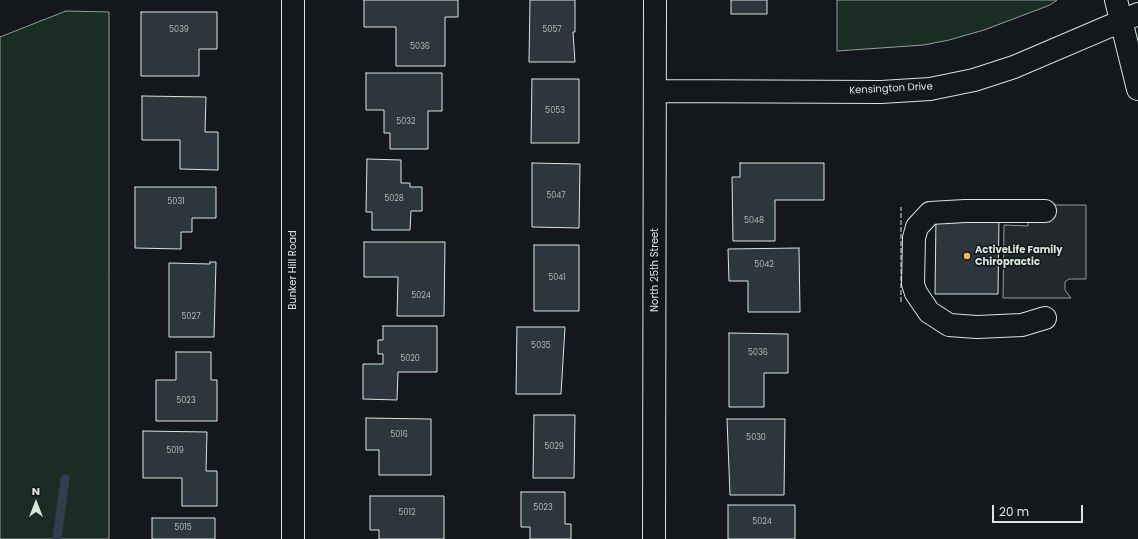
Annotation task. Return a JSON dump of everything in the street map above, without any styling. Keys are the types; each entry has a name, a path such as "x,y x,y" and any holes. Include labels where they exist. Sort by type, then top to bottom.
{"street":[{"name":"Bunker Hill Road","path":"293,0 293,539"},
{"name":"North 25th Street","path":"654,539 655,0"},
{"name":"Kensington Drive","path":"655,91 881,92 930,89 974,80 1014,67 1124,11"},
{"path":"1124,11 1138,88"},
{"path":"1045,211 965,211 930,213 917,227 914,238 914,276 916,293 928,312 949,325 978,327 1022,325 1045,318"}],"green space":[{"path":"837,0 1057,0 1050,5 984,30 949,40 924,45 837,51"},
{"path":"66,11 109,12 109,539 0,539 0,37"}],"shaded area":[{"path":"1028,205 1086,205 1086,279 1069,279 1065,282 1065,290 1071,298 1003,298 1004,225 1028,226"}],"building":[{"path":"364,0 458,0 458,17 445,17 445,66 396,66 396,27 364,27"},
{"path":"530,0 575,0 575,32 573,32 575,62 529,62"},
{"path":"731,0 767,0 767,14 731,14"},
{"path":"141,12 217,12 217,49 199,49 199,76 141,76"},
{"path":"366,73 442,73 442,111 428,111 428,149 390,149 390,133 384,133 384,110 366,110"},
{"path":"532,79 579,79 579,143 531,143"},
{"path":"142,96 206,97 205,132 218,132 218,170 180,169 180,140 142,140"},
{"path":"367,159 401,160 401,183 410,183 410,187 422,187 422,211 411,211 410,230 372,230 372,212 366,212"},
{"path":"532,163 580,164 579,228 532,227"},
{"path":"740,163 824,163 824,200 775,200 775,241 733,241 732,177 740,177"},
{"path":"135,187 216,187 216,218 192,218 192,232 181,232 181,249 135,248"},
{"name":"ActiveLife Family Chiropractic","path":"936,218 999,218 998,294 935,294"},
{"path":"364,242 445,242 444,316 397,316 398,277 364,277"},
{"path":"534,245 579,245 579,311 534,311"},
{"path":"799,248 800,312 748,312 748,281 729,281 728,249"},
{"path":"210,262 216,262 214,337 169,337 169,263 210,264"},
{"path":"383,326 437,326 437,372 398,372 397,400 363,399 363,364 383,364 383,354 378,354 378,340 383,340"},
{"path":"517,327 565,327 561,394 516,394"},
{"path":"729,333 788,334 788,373 764,373 764,407 729,407"},
{"path":"176,352 211,352 211,380 217,380 217,421 156,421 156,380 176,380"},
{"path":"534,415 575,415 574,478 533,478"},
{"path":"366,418 431,419 431,475 379,475 379,450 366,450"},
{"path":"727,419 785,419 784,495 730,495"},
{"path":"143,431 207,432 206,471 217,471 217,506 182,506 182,478 143,478"},
{"path":"521,492 565,492 565,524 571,524 571,539 530,539 530,527 521,527"},
{"path":"370,496 444,496 444,539 379,539 379,530 370,530"},
{"path":"728,505 795,505 795,539 728,539"},
{"path":"152,518 215,518 215,539 152,539"}],"waterway":[{"path":"57,539 65,479"}],"fence":[{"path":"901,207 901,302"}],"place":[{"name":"ActiveLife Family Chiropractic","path":"967,256"}]}
